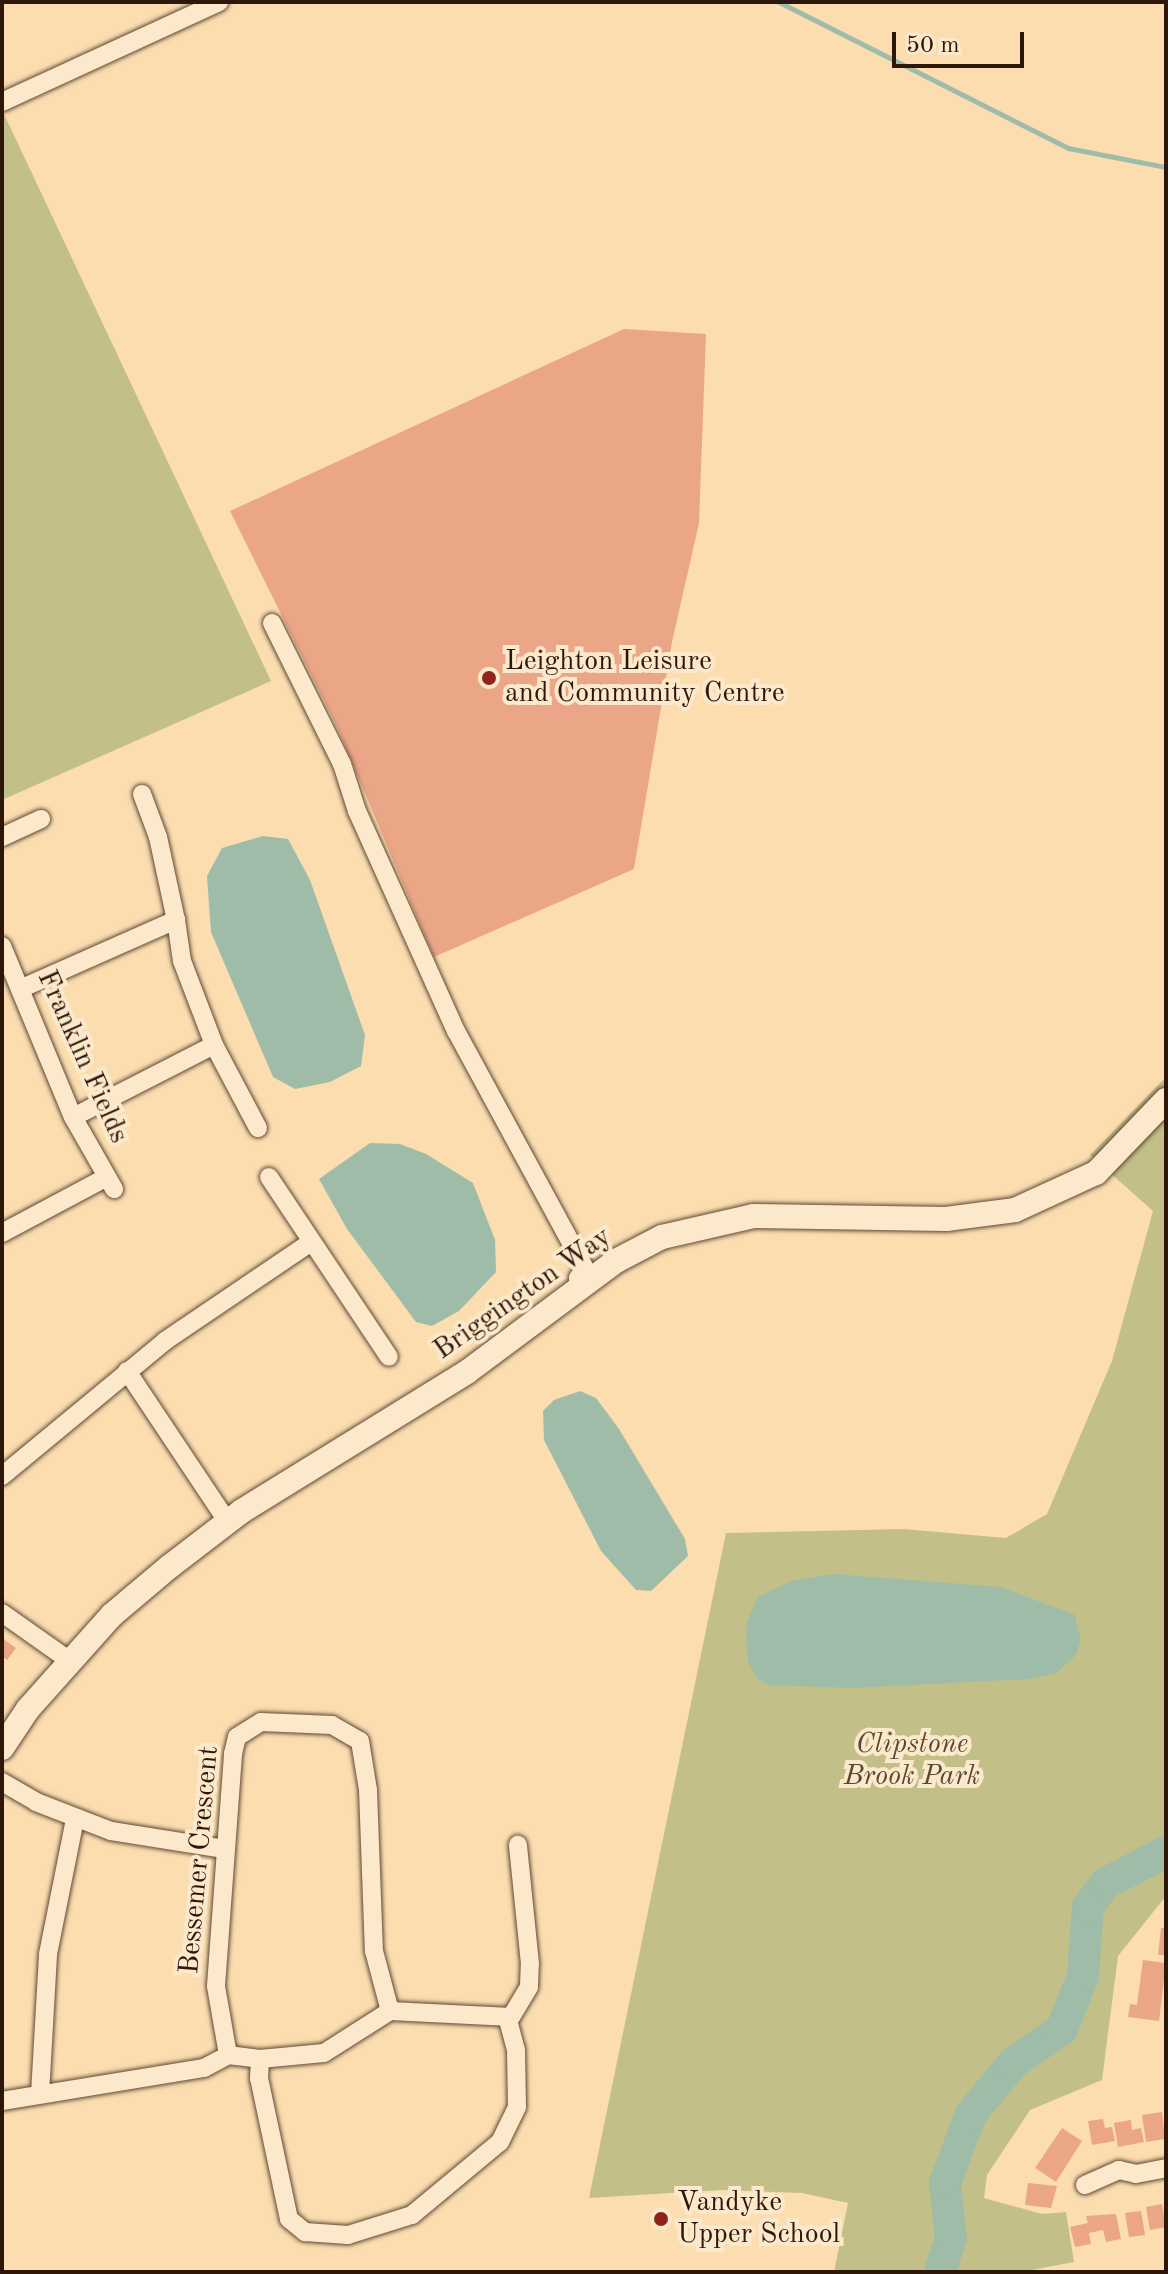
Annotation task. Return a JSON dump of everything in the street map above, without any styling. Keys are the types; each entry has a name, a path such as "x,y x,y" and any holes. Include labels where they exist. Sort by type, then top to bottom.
{"street":[{"path":"2,102 219,2"},
{"path":"272,623 342,764 357,811 456,1031 585,1269 578,1278 582,1286"},
{"path":"142,794 176,920 182,961 214,1045 258,1128"},
{"path":"2,837 41,819"},
{"path":"20,989 176,920"},
{"name":"Franklin Fields","path":"2,946 73,1117 111,1183 2,1233"},
{"path":"73,1117 214,1045"},
{"name":"Briggington Way","path":"2,1748 70,1661 112,1615 227,1521 467,1372 582,1286 662,1237 707,1223 814,1214 946,1219 1015,1210 1096,1173 1166,1100"},
{"path":"269,1177 389,1357"},
{"path":"2,1476 127,1371 311,1242"},
{"path":"127,1371 227,1521"},
{"path":"2,1613 70,1661"},
{"name":"Bessemer Crescent","path":"228,2055 216,1986 233,1754 237,1737 247,1727 261,1722 332,1725 360,1741 368,1790 374,1951 390,2011"},
{"path":"2,1782 75,1819 111,1831 225,1849"},
{"path":"40,2094 48,1954 75,1819"},
{"path":"507,2017 529,1987 530,1964 518,1845"},
{"path":"2,2101 204,2068 228,2055 260,2059 331,2050 390,2011 507,2017"},
{"path":"260,2059 259,2078 289,2219 305,2232 348,2235 412,2215 500,2142 517,2107 516,2050 507,2017"},
{"path":"1085,2185 1119,2170 1136,2174 1166,2168"}],"green space":[{"path":"2,115 271,681 2,800"},
{"name":"Clipstone Brook Park","path":"1166,1077 1166,1852 1106,1883 1089,1906 1083,1976 1062,2029 1013,2063 971,2114 945,2183 951,2239 940,2272 834,2272 848,2203 802,2193 721,2190 589,2198 726,1533 903,1529 1006,1538 1047,1514 1112,1361 1153,1211 1090,1155"},
{"path":"1166,1857 1166,1896 1118,1956 1102,2080 1030,2110 987,2175 984,2198 1042,2214 1066,2212 1074,2262 1021,2272 946,2272 957,2238 951,2186 976,2117 1016,2068 1065,2032 1087,1977 1093,1908 1109,1886"}],"shaded area":[{"path":"263,836 288,839 310,880 365,1035 361,1066 330,1082 295,1089 273,1077 211,932 207,876 222,848"},
{"path":"370,1143 400,1144 426,1154 473,1183 495,1240 496,1272 459,1311 432,1326 416,1322 347,1229 319,1179"},
{"path":"580,1391 596,1398 619,1429 685,1539 688,1556 651,1591 636,1590 601,1551 544,1440 543,1411 554,1400"},
{"path":"833,1574 1001,1587 1075,1615 1081,1641 1075,1656 1056,1673 1030,1679 850,1688 768,1685 757,1678 748,1662 746,1638 747,1621 758,1597 792,1581"}],"building":[{"name":"Leighton Leisure and Community Centre","path":"624,329 706,334 699,523 672,642 634,869 434,957 338,729 230,511"},
{"path":"2,1638 16,1648 7,1660 2,1656"},
{"path":"1161,1928 1166,1928 1166,1955 1158,1955"},
{"path":"1143,1960 1166,1963 1159,2021 1128,2017 1130,2004 1137,2005"},
{"path":"1162,2112 1165,2139 1146,2142 1142,2115"},
{"path":"1103,2119 1105,2128 1112,2127 1115,2141 1092,2145 1088,2121"},
{"path":"1131,2120 1132,2130 1141,2128 1144,2142 1118,2147 1114,2123"},
{"path":"1062,2128 1082,2141 1056,2182 1035,2168"},
{"path":"1028,2183 1057,2186 1051,2208 1025,2205"},
{"path":"1162,2204 1166,2227 1150,2230 1146,2207"},
{"path":"1141,2211 1145,2235 1129,2237 1125,2213"},
{"path":"1116,2214 1121,2239 1106,2242 1103,2230 1089,2233 1091,2244 1075,2247 1070,2227 1088,2223 1086,2216"}],"waterway":[{"path":"779,2 1068,148 1166,167"},
{"path":"940,2272 951,2239 945,2183 971,2114 1013,2063 1062,2029 1083,1976 1088,1906 1106,1883 1166,1852"}],"place":[{"name":"Leighton Leisure and Community Centre","path":"489,678"},
{"name":"Vandyke Upper School","path":"661,2219"}]}
